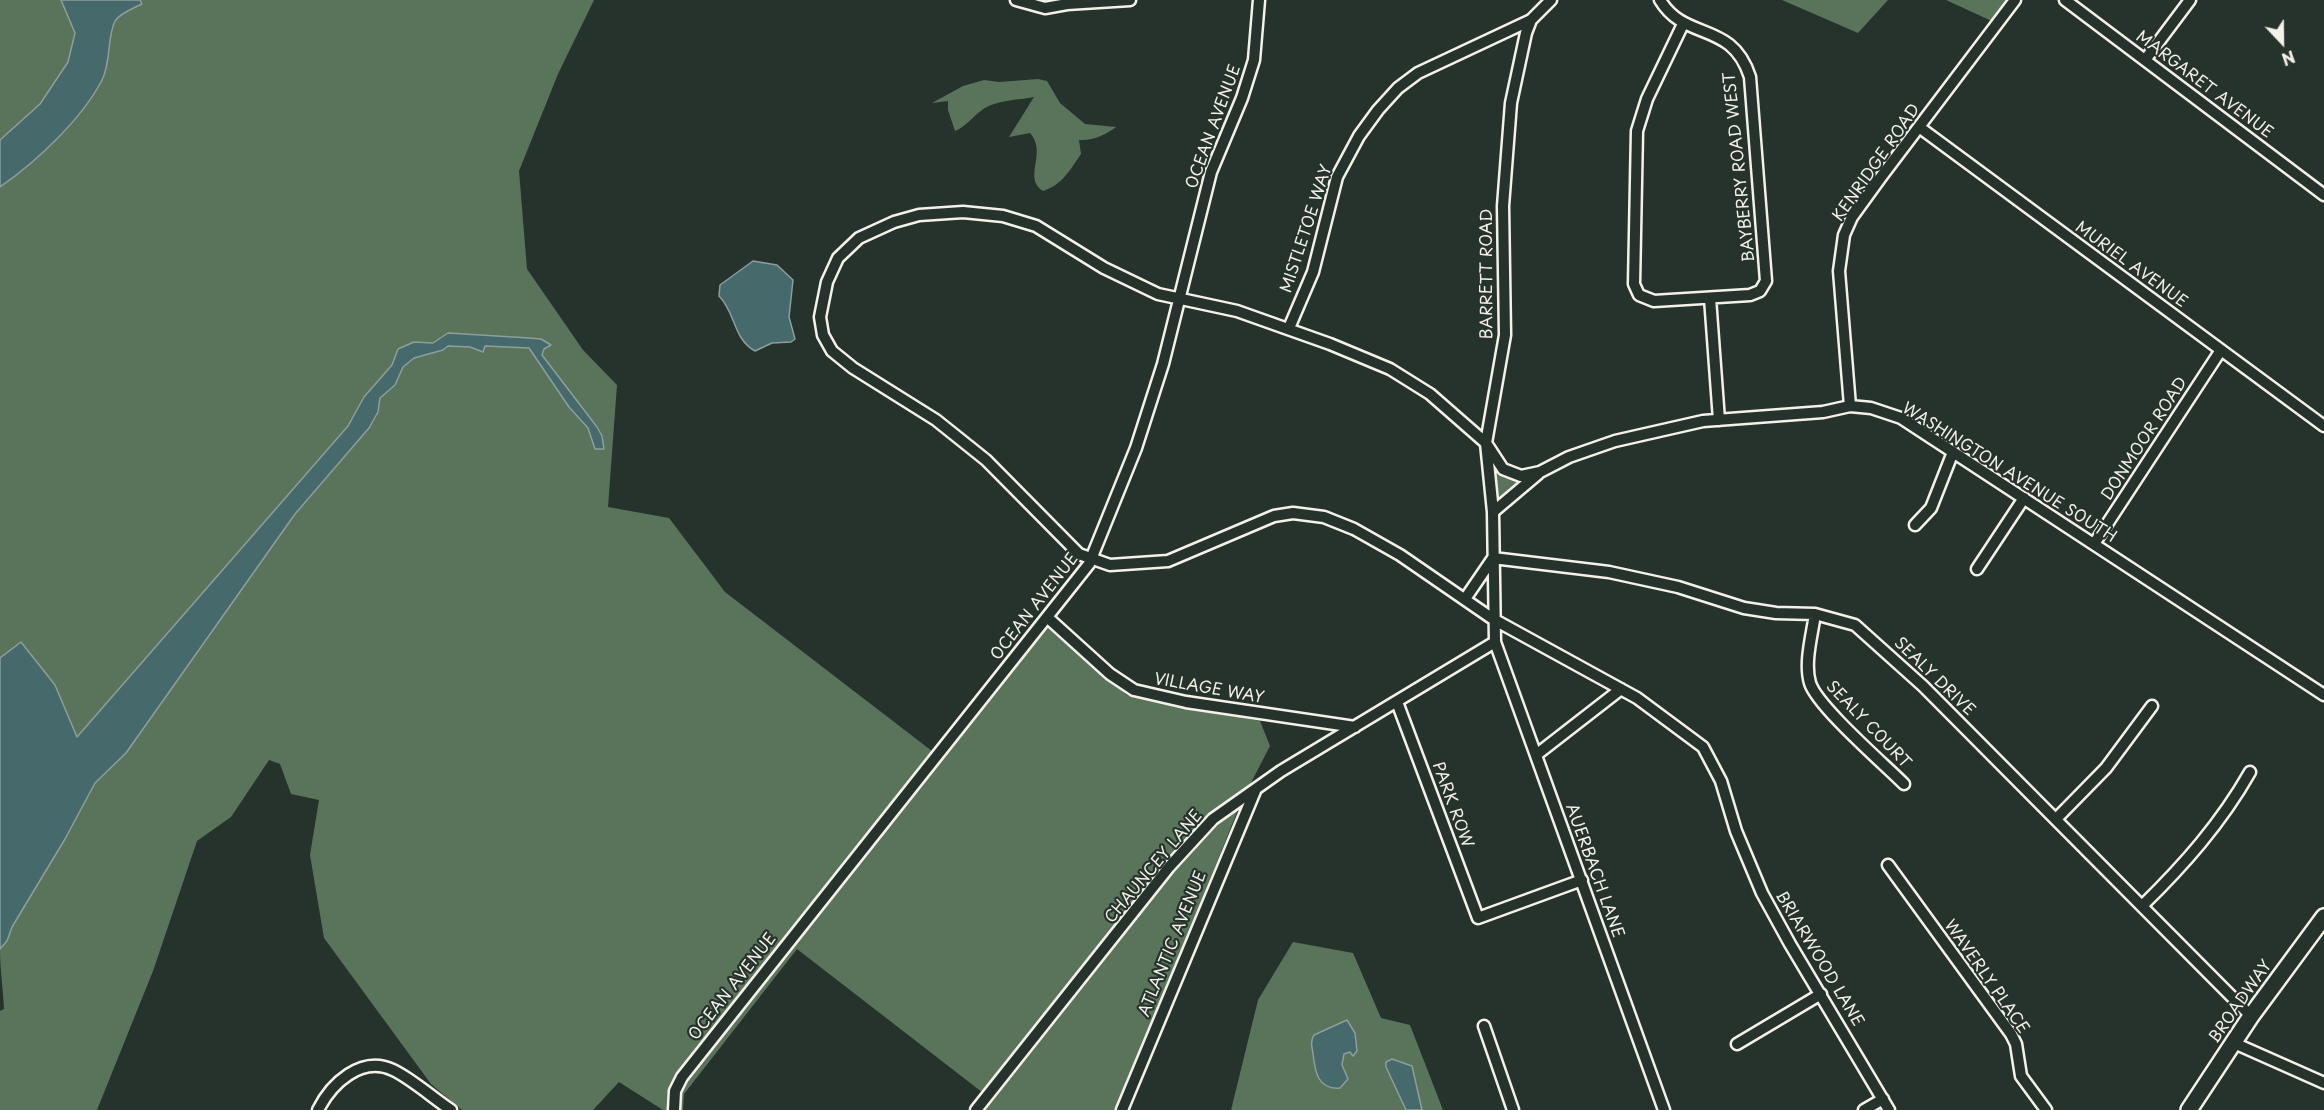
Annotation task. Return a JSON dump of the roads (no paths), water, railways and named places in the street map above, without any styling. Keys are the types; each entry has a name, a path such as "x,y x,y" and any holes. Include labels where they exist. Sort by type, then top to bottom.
{"main road":[{"name":"BROADWAY","path":"2189,1110 2251,1016 2319,933 2324,917"}],"street":[{"path":"1016,0 1046,8 1063,1 1130,0"},
{"name":"OCEAN AVENUE","path":"674,1110 675,1091 682,1077 1091,560 1136,448 1181,298 1211,172 1242,98 1254,60 1259,0"},
{"name":"BARRETT ROAD","path":"1493,619 1493,512 1486,443 1505,335 1503,206 1511,104 1522,45 1531,20 1551,0"},
{"path":"1660,0 1683,24 1647,99 1637,131 1634,284 1639,295 1654,301 1710,298 1719,420"},
{"name":"KENRIDGE ROAD","path":"1850,406 1839,271 1841,245 1852,218 2015,0"},
{"name":"MARGARET AVENUE","path":"2065,0 2324,195"},
{"path":"2145,60 2190,0"},
{"name":"MISTLETOE WAY","path":"1289,328 1313,272 1337,177 1359,136 1378,111 1398,88 1418,73 1531,20"},
{"name":"BAYBERRY ROAD WEST","path":"1683,24 1719,36 1728,42 1740,54 1750,77 1766,281 1760,291 1750,295 1710,298"},
{"name":"MURIEL AVENUE","path":"1919,127 2324,426"},
{"name":"WASHINGTON AVENUE SOUTH","path":"1091,560 1065,541 987,460 936,420 853,368 832,351 823,335 820,317 827,282 838,258 868,234 919,215 963,212 1003,216 1036,226 1126,279 1158,294 1237,311 1289,328 1390,369 1430,394 1486,443 1503,469 1521,476 1540,472"},
{"name":"DONMOOR ROAD","path":"2094,544 2221,350"},
{"name":"WASHINGTON AVENUE SOUTH","path":"1493,512 1540,472 1569,457 1615,441 1668,427 1719,420 1823,412 1850,406 1871,408 1901,418 2324,695"},
{"path":"1915,525 1931,508 1953,452"},
{"path":"1977,569 2024,498"},
{"name":"BRIARWOOD LANE","path":"1091,560 1110,565 1168,561 1202,549 1252,523 1293,513 1324,517 1354,529 1400,555 1493,619 1621,689 1680,727 1710,756 1721,781 1736,831 1762,892 1890,1110"},
{"path":"1465,599 1493,558"},
{"name":"SEALY DRIVE","path":"1493,558 1610,572 1678,587 1744,608 1776,613 1815,614 1842,619 1864,631 2056,819 2251,1016"},
{"name":"SEALY COURT","path":"1815,614 1808,672 1813,690 1904,784"},
{"name":"VILLAGE WAY","path":"1047,617 1110,674 1134,690 1186,702 1356,727"},
{"path":"1493,619 1495,642"},
{"name":"CHAUNCEY LANE","path":"976,1110 1169,867 1213,819 1281,771 1495,642"},
{"name":"AUERBACH LANE","path":"1495,642 1664,1110"},
{"path":"1536,755 1621,689"},
{"name":"PARK ROW","path":"1397,702 1478,918 1582,880"},
{"path":"2056,819 2106,768 2152,706"},
{"path":"2142,906 2195,852 2250,772"},
{"name":"ATLANTIC AVENUE","path":"1122,1110 1255,790"},
{"name":"WAVERLY PLACE","path":"1888,866 2011,1034 2016,1044 2021,1076 2046,1110"},
{"path":"1737,1044 1821,994"},
{"path":"1484,1026 1513,1110"},
{"path":"2234,1043 2324,1083"},
{"path":"318,1110 334,1085 359,1069 376,1066 392,1070 451,1110"},
{"path":"1864,1110 1883,1099"}],"water":[{"path":"61,0 140,0 142,4 124,13 115,21 105,73 83,110 43,152 0,187 0,140 40,104 68,62 75,33"},
{"path":"753,261 777,265 793,280 789,317 795,339 791,342 772,343 755,351 742,340 729,310 719,296 720,285"},
{"path":"448,333 541,339 551,345 544,349 542,355 597,427 602,436 604,449 595,449 588,428 569,407 529,348 485,346 483,352 470,347 448,346 443,350 414,358 403,367 395,385 380,398 378,412 369,428 295,514 126,753 95,783 65,839 12,927 7,941 0,949 0,658 21,642 55,685 77,737 348,426 364,397 392,365 398,349 414,342 433,343"},
{"path":"1347,1020 1355,1033 1357,1051 1353,1056 1350,1052 1344,1054 1342,1065 1348,1079 1340,1088 1333,1088 1319,1079 1315,1067 1312,1040 1314,1035"},
{"path":"1392,1059 1412,1066 1422,1110 1406,1110 1386,1067 1386,1062"}]}
